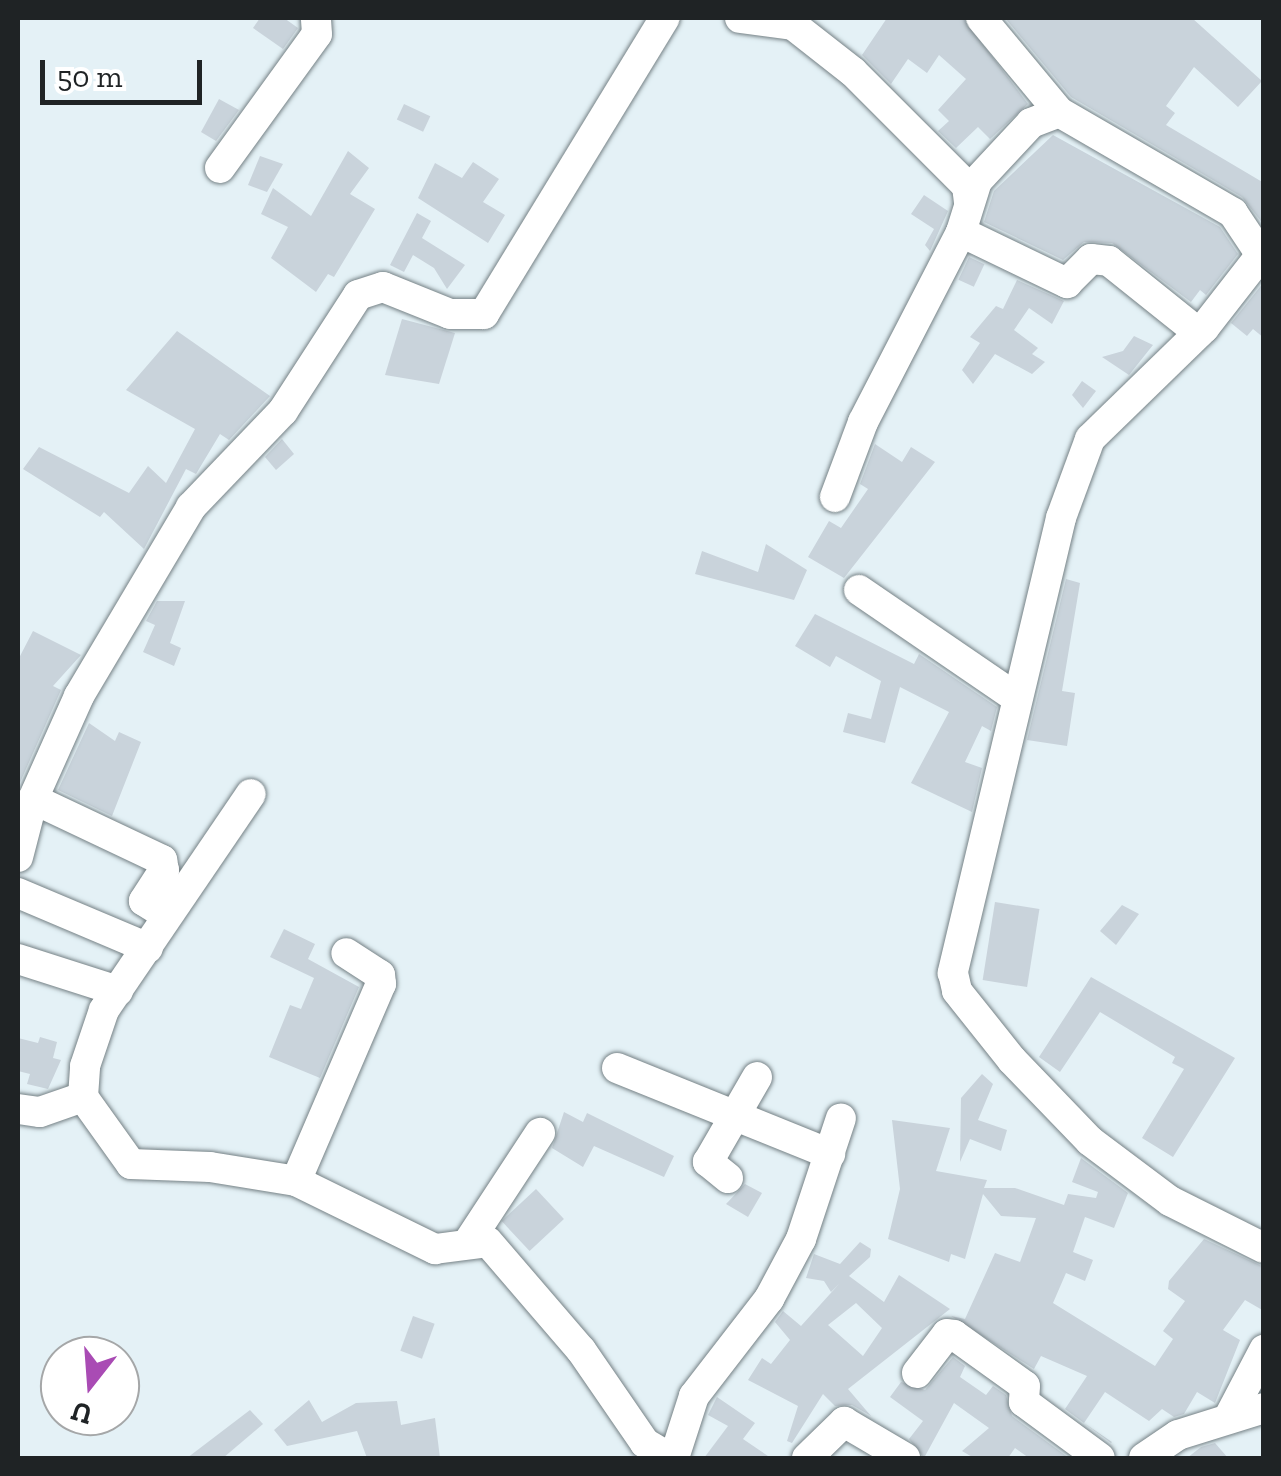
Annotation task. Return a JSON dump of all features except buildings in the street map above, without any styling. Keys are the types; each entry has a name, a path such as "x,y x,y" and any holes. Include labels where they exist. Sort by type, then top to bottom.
{"street":[{"path":"220,168 317,34 316,18"},
{"path":"18,857 34,799 79,696 191,507 283,410 358,295 383,287 450,314 484,314 665,18"},
{"path":"740,18 793,25 853,72 967,186 969,202"},
{"path":"982,18 1059,112 1232,213 1262,253 1200,333 1112,410 1090,439 1061,518 1017,698 956,953 956,991 1050,1104 1090,1141 1170,1201 1264,1248"},
{"path":"835,497 863,422 961,232 969,202 1010,140 1059,112"},
{"path":"961,232 1067,282 1091,259 1108,262 1200,333"},
{"path":"859,590 1017,698"},
{"path":"250,794 94,1028 84,1097 131,1164 210,1167 296,1182 435,1249 488,1242 581,1350 644,1442 672,1458 694,1396 769,1299 800,1240 841,1118"},
{"path":"34,799 162,860 164,870 144,901 166,915"},
{"path":"18,894 148,948"},
{"path":"296,1182 381,984 380,975 346,953"},
{"path":"18,960 118,991"},
{"path":"617,1068 830,1154"},
{"path":"728,1178 708,1162 757,1077"},
{"path":"18,1109 40,1112 84,1097"},
{"path":"467,1244 540,1133"},
{"path":"917,1373 947,1334 954,1334 1025,1386 1024,1402 1100,1458"},
{"path":"1229,1416 1264,1350"},
{"path":"1144,1458 1178,1435 1264,1408"},
{"path":"807,1458 844,1422 905,1458"}]}
